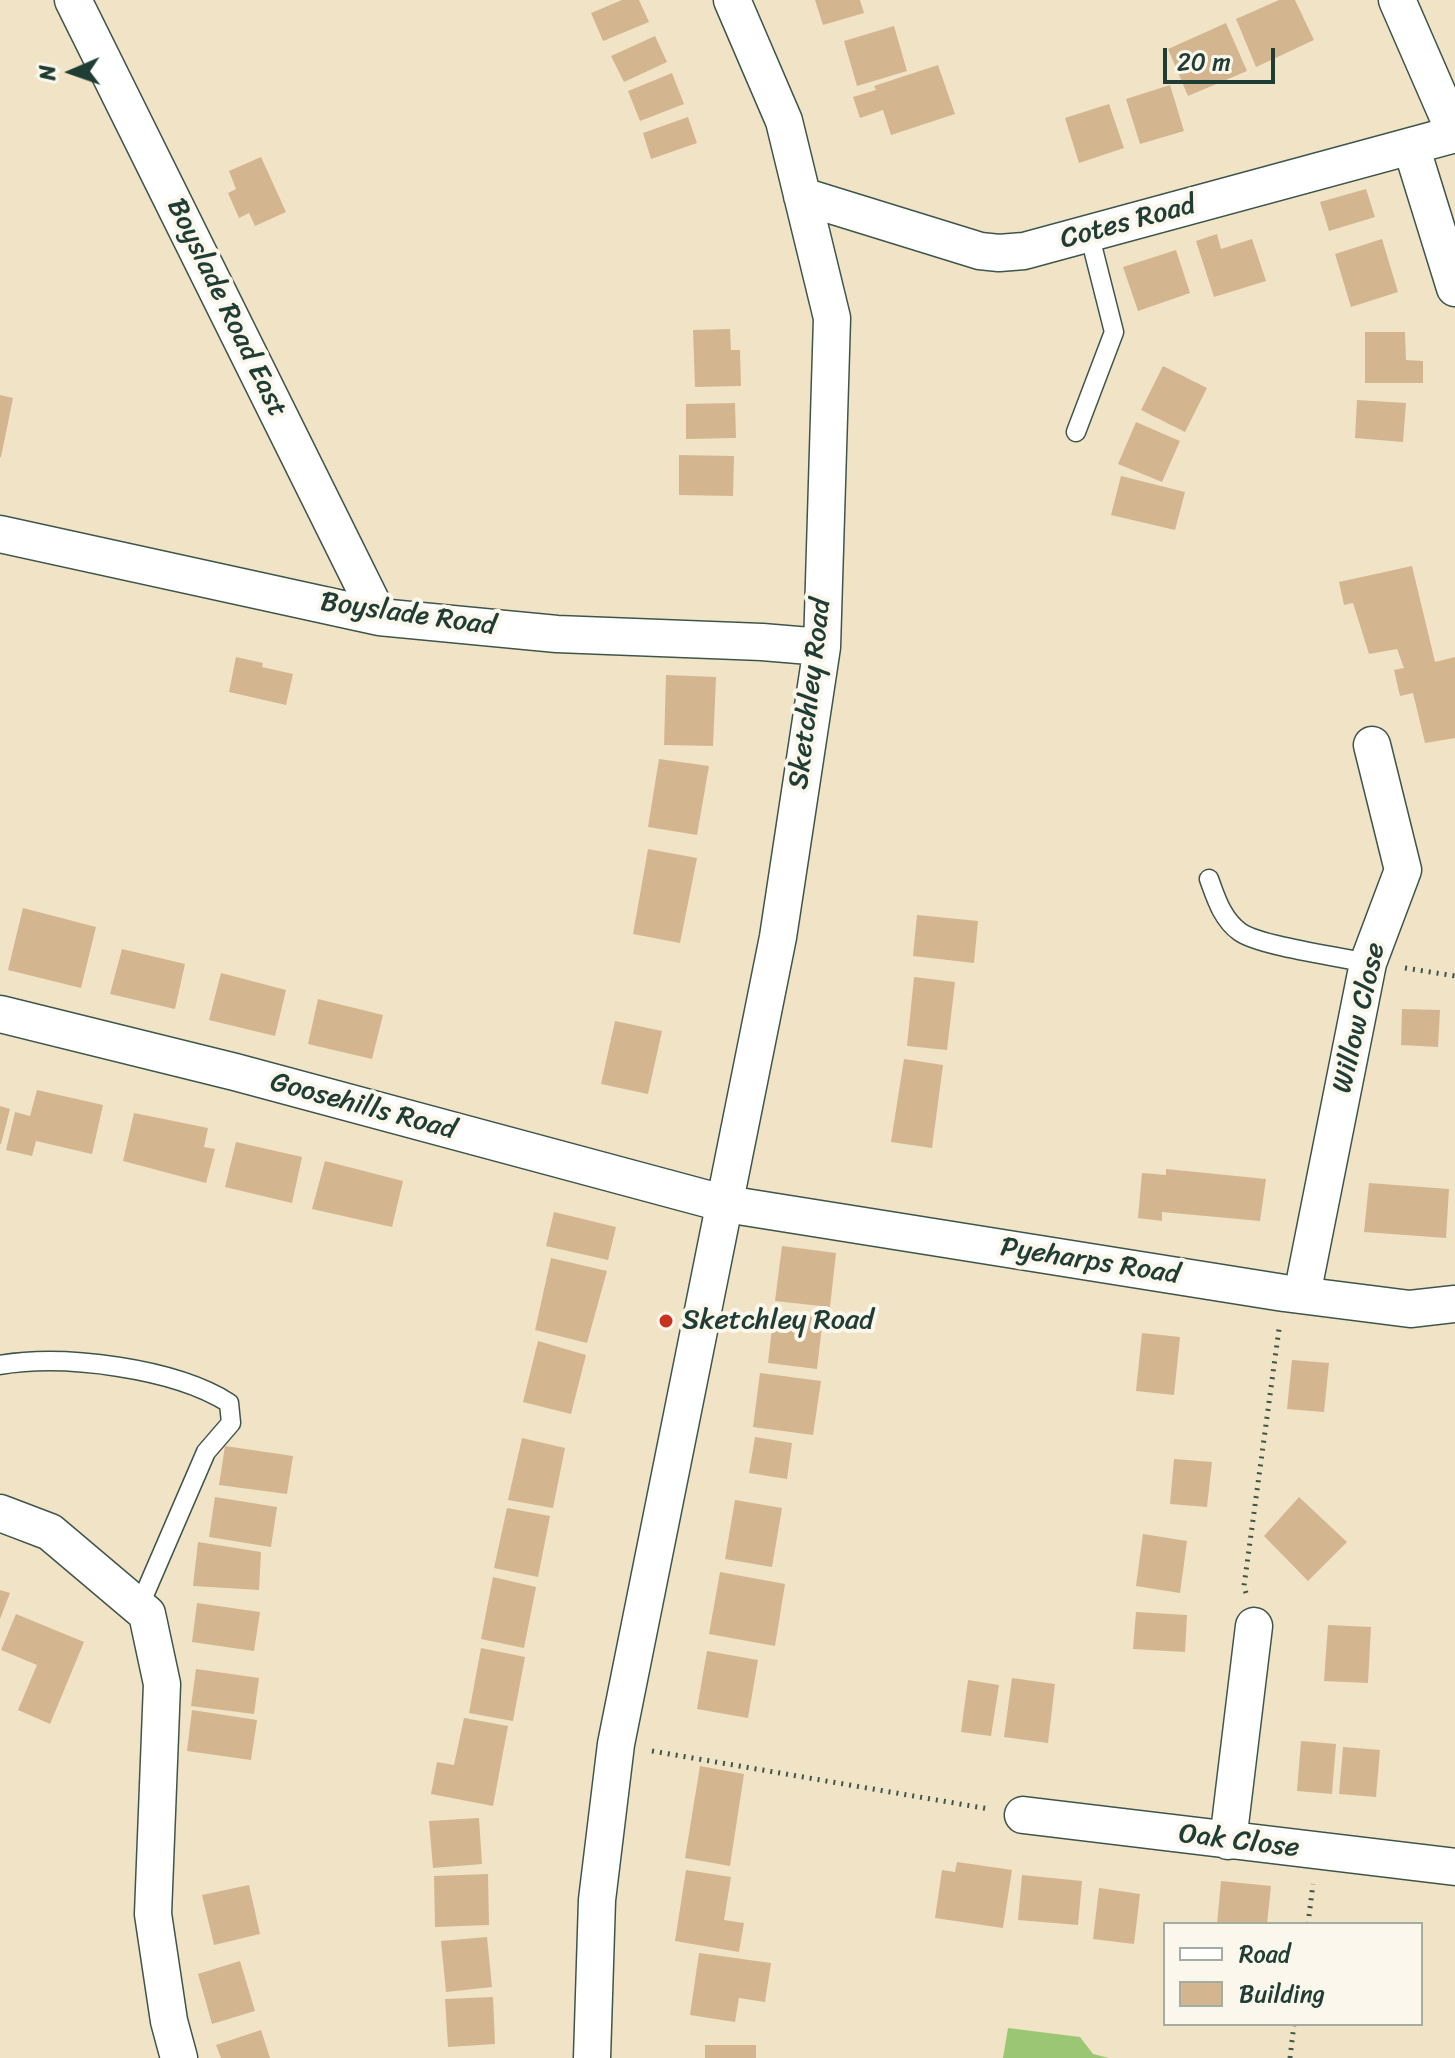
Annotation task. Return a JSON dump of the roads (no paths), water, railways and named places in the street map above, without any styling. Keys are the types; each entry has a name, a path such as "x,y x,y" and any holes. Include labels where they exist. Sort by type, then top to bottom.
{"street":[{"name":"Boyslade Road East","path":"73,0 379,617"},
{"name":"Sketchley Road","path":"592,2058 597,1900 616,1744 778,937 822,647 832,318 784,121 732,0"},
{"path":"1397,0 1455,133"},
{"name":"Cotes Road","path":"802,196 980,251 1024,251 1455,133"},
{"path":"1411,146 1455,288"},
{"name":"Boyslade Road","path":"0,534 379,617 557,634 822,647"},
{"name":"Willow Close","path":"1293,1294 1368,963 1403,870 1372,745"},
{"name":"Goosehills Road","path":"0,1014 235,1072 726,1204"},
{"name":"Pyeharps Road","path":"726,1204 1293,1294 1410,1309 1455,1304"},
{"path":"0,1513 50,1532 147,1614 162,1684 153,1914 169,2021 179,2058"},
{"path":"1228,1841 1254,1626"},
{"name":"Oak Close","path":"1023,1815 1455,1867"}],"lane":[{"path":"1076,432 1114,332 1089,233"},
{"path":"1209,879 1221,910 1241,933 1368,963"},
{"path":"0,1365 27,1361 71,1361 126,1369 207,1389 229,1403 231,1423 206,1452 139,1607"}],"place":[{"name":"Sketchley Road","path":"666,1321"}]}
